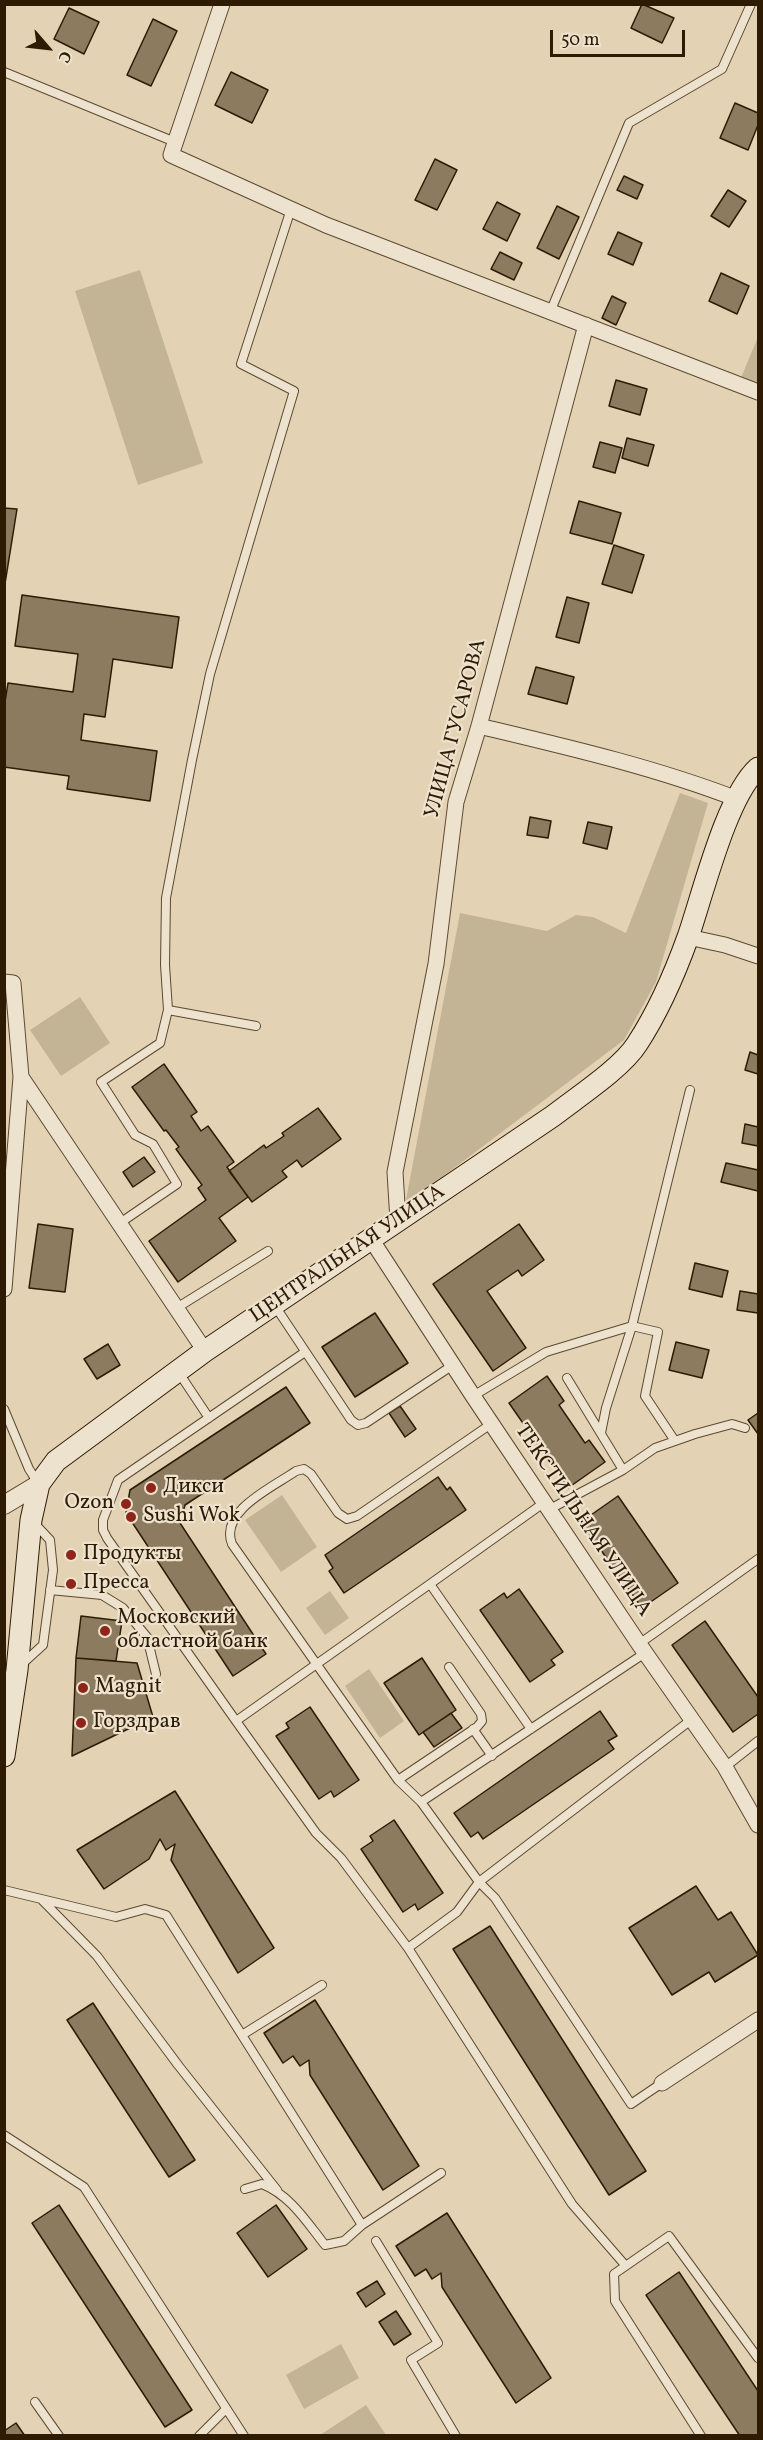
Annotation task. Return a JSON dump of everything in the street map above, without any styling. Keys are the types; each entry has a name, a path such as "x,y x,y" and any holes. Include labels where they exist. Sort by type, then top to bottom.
{"main road":[{"name":"ЦЕНТРАЛЬНАЯ УЛИЦА","path":"4,1756 17,1670 31,1520 39,1484 56,1461 205,1351 554,1116 606,1076 636,1046 672,977 688,937 715,851 737,800 759,768"}],"street":[{"path":"222,4 171,155 326,225 550,309 759,392"},
{"name":"УЛИЦА ГУСАРОВА","path":"398,1221 394,1172 436,964 456,802 479,726 586,325"},
{"path":"479,726 590,752 695,783 737,800"},
{"path":"688,937 725,945 759,956"},
{"path":"4,982 13,983 21,1077 4,1289"},
{"path":"21,1077 205,1351"},
{"name":"ТЕКСТИЛЬНАЯ УЛИЦА","path":"371,1239 491,1424 642,1649 725,1767 759,1825"},
{"path":"4,1505 39,1484"},
{"path":"662,2083 759,2020"}],"lane":[{"path":"550,309 629,123 722,69 751,4"},
{"path":"4,72 175,142"},
{"path":"120,1223 177,1184 153,1144 135,1135 101,1082 160,1043 168,1010 165,965 166,898 192,760 210,674 294,391 241,364 291,209"},
{"path":"168,1010 256,1026"},
{"path":"601,1433 606,1408 632,1326 690,1090"},
{"path":"175,1309 268,1251"},
{"path":"274,1305 351,1420 358,1425 366,1423 453,1365"},
{"path":"473,1396 546,1352 632,1326 658,1332 645,1396 675,1441"},
{"path":"305,1352 118,1480 103,1520 103,1530 316,1833 341,1858 408,1948 572,2204 625,2265"},
{"path":"178,1371 209,1418"},
{"path":"567,1377 623,1470"},
{"path":"4,1409 29,1469 39,1484"},
{"path":"491,1424 357,1516 347,1519 338,1513 311,1474 304,1469 296,1471 242,1508 234,1518 229,1537 398,1780 421,1802 479,1882 495,1898 631,2104 662,2083"},
{"path":"236,1721 430,1584 547,1506 623,1470 655,1448 732,1424 746,1428"},
{"path":"17,1670 43,1646 53,1570 50,1540 31,1520"},
{"path":"421,1802 531,1729 642,1649 759,1559"},
{"path":"430,1584 531,1729"},
{"path":"50,1590 102,1596 123,1608 147,1637 156,1674"},
{"path":"398,1780 473,1730 482,1721 481,1714 449,1667"},
{"path":"408,1948 457,1912 479,1882 691,1720"},
{"path":"473,1730 492,1755"},
{"path":"725,1767 759,1741"},
{"path":"4,1890 116,1917 145,1909 166,1915 362,2225"},
{"path":"41,1899 97,1956 177,2065 277,2190 293,2205 325,2245 344,2241 362,2225 441,2173"},
{"path":"242,2036 322,1985"},
{"path":"4,2135 84,2187 244,2436"},
{"path":"245,2189 262,2184 277,2190"},
{"path":"701,2436 615,2301 614,2274 669,2236 759,2358"},
{"path":"376,2241 438,2343 411,2360 456,2436"},
{"path":"35,2402 59,2436"},
{"path":"199,2436 226,2409"}],"shaded area":[{"path":"140,270 203,463 138,485 75,291"},
{"path":"758,337 758,386 740,380"},
{"path":"680,793 708,803 656,982 624,1040 405,1205 460,913 547,931 576,915 593,917 626,933"},
{"path":"80,997 110,1043 61,1076 30,1030"},
{"path":"282,1495 317,1547 281,1572 245,1520"},
{"path":"330,1591 349,1618 325,1635 306,1608"},
{"path":"369,1669 404,1721 380,1738 345,1686"},
{"path":"341,2344 359,2378 304,2409 286,2375"},
{"path":"366,2405 386,2435 320,2435"}],"building":[{"path":"642,4 674,18 662,43 631,28"},
{"path":"69,8 99,22 84,54 54,39"},
{"path":"153,19 177,31 151,86 127,75"},
{"path":"231,72 268,90 252,123 215,105"},
{"path":"735,103 758,113 758,125 748,150 720,138"},
{"path":"435,159 457,170 437,210 415,200"},
{"path":"624,176 643,185 637,199 617,190"},
{"path":"728,190 746,201 729,227 711,216"},
{"path":"497,202 520,214 507,241 483,229"},
{"path":"557,206 579,217 559,259 537,248"},
{"path":"618,232 642,243 633,265 608,254"},
{"path":"500,252 522,263 514,280 491,269"},
{"path":"721,273 749,286 737,314 709,301"},
{"path":"612,296 626,303 616,325 602,318"},
{"path":"616,380 647,389 640,415 609,406"},
{"path":"627,438 654,445 648,466 622,458"},
{"path":"600,442 622,448 615,473 593,467"},
{"path":"579,501 621,513 612,544 570,533"},
{"path":"4,508 17,509 4,590"},
{"path":"614,545 644,555 632,593 602,584"},
{"path":"22,595 179,617 172,668 113,659 105,717 84,714 81,740 157,751 150,801 67,789 69,776 4,767 4,708 8,683 73,692 78,654 15,646"},
{"path":"567,597 589,603 579,643 556,637"},
{"path":"536,667 574,677 567,704 528,694"},
{"path":"530,817 551,821 548,838 527,835"},
{"path":"588,822 612,827 607,849 583,843"},
{"path":"750,1052 758,1055 758,1074 745,1070"},
{"path":"164,1064 197,1112 191,1116 201,1131 208,1126 234,1162 227,1167 248,1197 219,1218 236,1241 178,1282 149,1241 206,1200 198,1188 202,1185 176,1149 179,1147 166,1130 164,1131 132,1087"},
{"path":"318,1108 341,1139 302,1167 297,1160 282,1171 287,1177 252,1202 229,1171 264,1145 266,1148 284,1136 282,1133"},
{"path":"745,1124 758,1127 758,1146 742,1143"},
{"path":"144,1157 155,1172 133,1187 123,1172"},
{"path":"726,1163 758,1170 758,1191 721,1182"},
{"path":"38,1224 73,1229 65,1292 29,1288"},
{"path":"519,1224 544,1260 522,1276 518,1270 487,1291 526,1348 493,1371 433,1284"},
{"path":"695,1263 728,1271 722,1297 689,1289"},
{"path":"740,1291 758,1294 758,1313 737,1310"},
{"path":"375,1313 408,1363 355,1397 322,1347"},
{"path":"676,1342 709,1350 702,1378 669,1370"},
{"path":"108,1344 120,1365 97,1379 84,1359"},
{"path":"547,1376 564,1401 559,1405 585,1443 589,1440 605,1462 568,1488 509,1403"},
{"path":"286,1387 310,1423 185,1505 180,1523 266,1654 233,1676 126,1513 130,1490"},
{"path":"400,1406 416,1429 405,1437 389,1413"},
{"path":"758,1413 758,1434 748,1420"},
{"path":"438,1477 447,1490 450,1487 466,1510 344,1593 329,1571 333,1568 325,1555"},
{"path":"618,1496 678,1583 642,1608 581,1522"},
{"path":"519,1589 563,1652 551,1660 555,1665 530,1682 480,1610 504,1593 507,1598"},
{"path":"81,1616 122,1621 116,1661 76,1658"},
{"path":"705,1621 758,1697 758,1714 733,1732 672,1645"},
{"path":"76,1658 137,1663 153,1717 72,1756"},
{"path":"422,1658 456,1710 419,1735 384,1683"},
{"path":"310,1707 359,1780 334,1797 331,1791 319,1799 276,1736 289,1728 286,1723"},
{"path":"600,1711 617,1736 608,1741 614,1749 483,1839 478,1832 471,1837 454,1813"},
{"path":"451,1713 462,1728 434,1747 423,1732"},
{"path":"175,1791 274,1948 238,1973 171,1860 175,1844 166,1850 160,1839 149,1859 104,1889 77,1850"},
{"path":"394,1820 443,1893 418,1910 415,1904 403,1912 361,1849 373,1841 370,1836"},
{"path":"696,1886 718,1920 731,1912 758,1955 715,1982 709,1972 672,1995 629,1928"},
{"path":"490,1926 646,2171 609,2195 453,1949"},
{"path":"315,2000 419,2166 383,2190 310,2075 309,2060 300,2066 293,2056 283,2063 264,2033"},
{"path":"93,2003 195,2160 169,2177 67,2020"},
{"path":"59,2205 192,2410 165,2427 32,2223"},
{"path":"276,2205 307,2249 268,2277 237,2233"},
{"path":"447,2213 551,2378 516,2403 442,2287 441,2273 432,2279 426,2269 415,2276 396,2246"},
{"path":"679,2272 758,2391 758,2436 740,2436 646,2295"},
{"path":"377,2281 385,2294 366,2307 357,2293"},
{"path":"396,2311 411,2334 394,2345 379,2322"},
{"path":"16,2423 25,2436 4,2436 4,2431"}],"place":[{"name":"Дикси","path":"151,1488"},
{"name":"Ozon","path":"126,1504"},
{"name":"Sushi Wok","path":"131,1517"},
{"name":"Продукты","path":"71,1555"},
{"name":"Пресса","path":"71,1584"},
{"name":"Московский областной банк","path":"105,1631"},
{"name":"Magnit","path":"83,1688"},
{"name":"Горздрав","path":"81,1723"}]}
